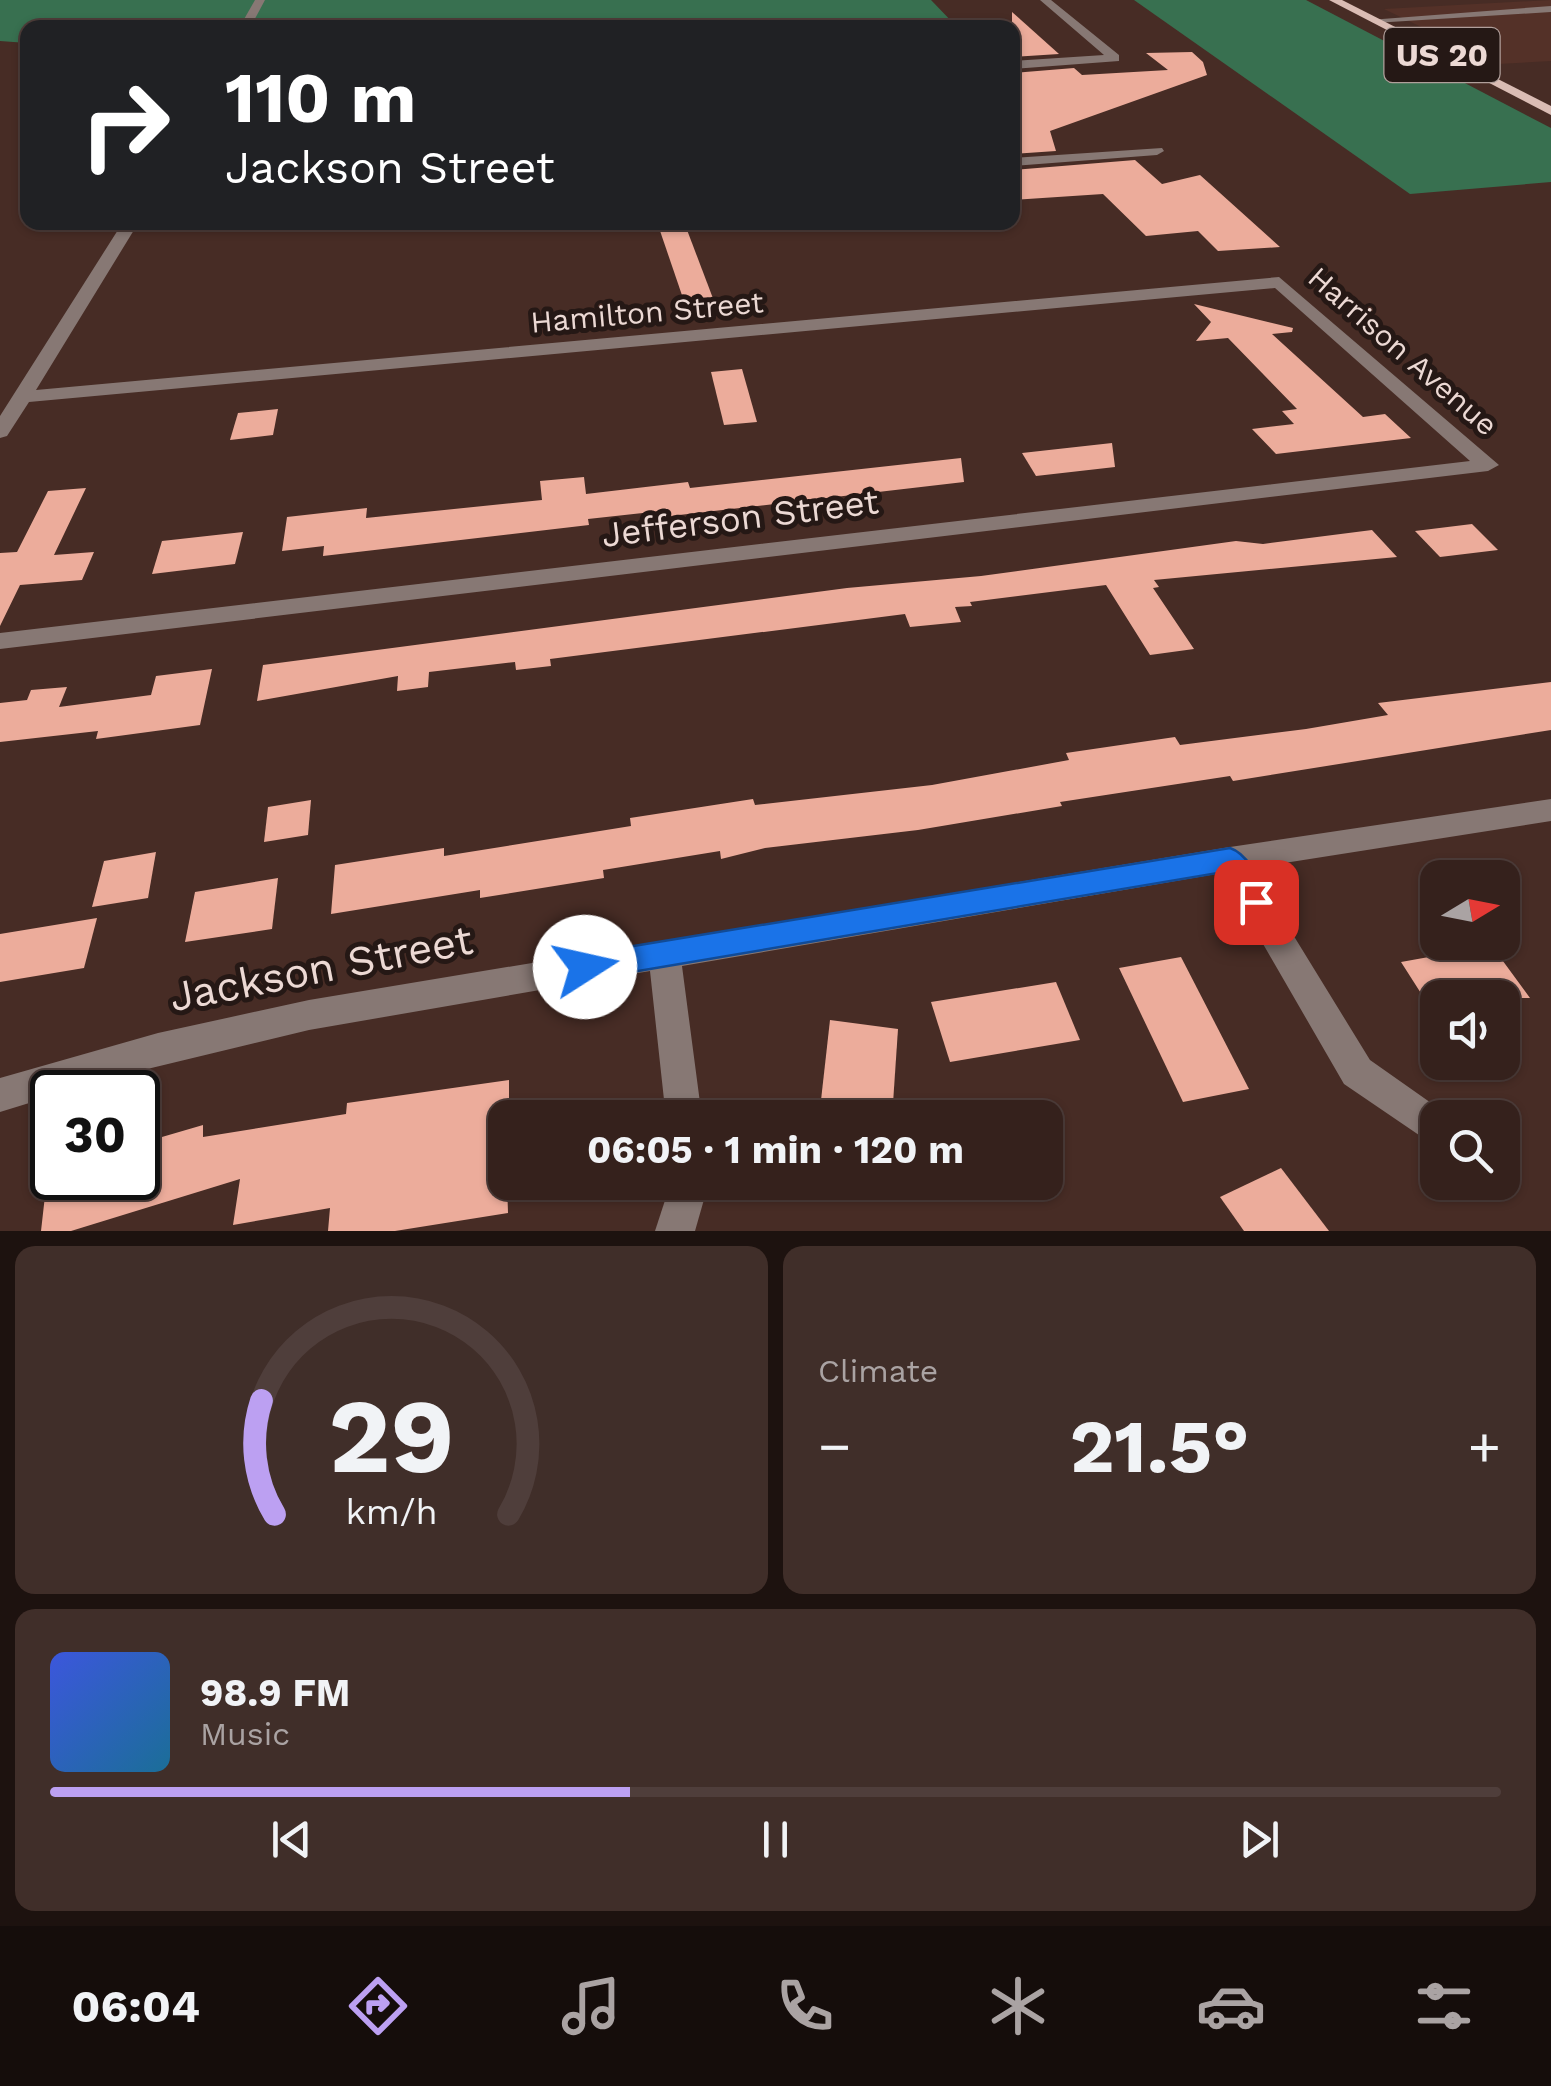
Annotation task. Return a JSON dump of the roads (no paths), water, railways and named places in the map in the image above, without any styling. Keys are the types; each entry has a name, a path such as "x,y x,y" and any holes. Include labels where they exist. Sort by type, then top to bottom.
{"main road":[{"name":"US 20","path":"1334,0 1551,110"}],"street":[{"path":"1020,64 1115,58 1045,0"},
{"path":"1374,20 1551,8"},
{"path":"1020,161 1157,151"},
{"path":"0,432 126,230"},
{"name":"Hamilton Street","path":"21,397 1279,282"},
{"name":"Harrison Avenue","path":"1279,282 1488,465"},
{"name":"Jefferson Street","path":"0,641 1488,465"},
{"name":"Jackson Street","path":"0,1095 158,1048 290,1019 1230,859 1551,810"},
{"path":"1230,859 1357,1072 1420,1117"},
{"path":"664,953 682,1100"},
{"path":"675,1231 684,1200"}]}
